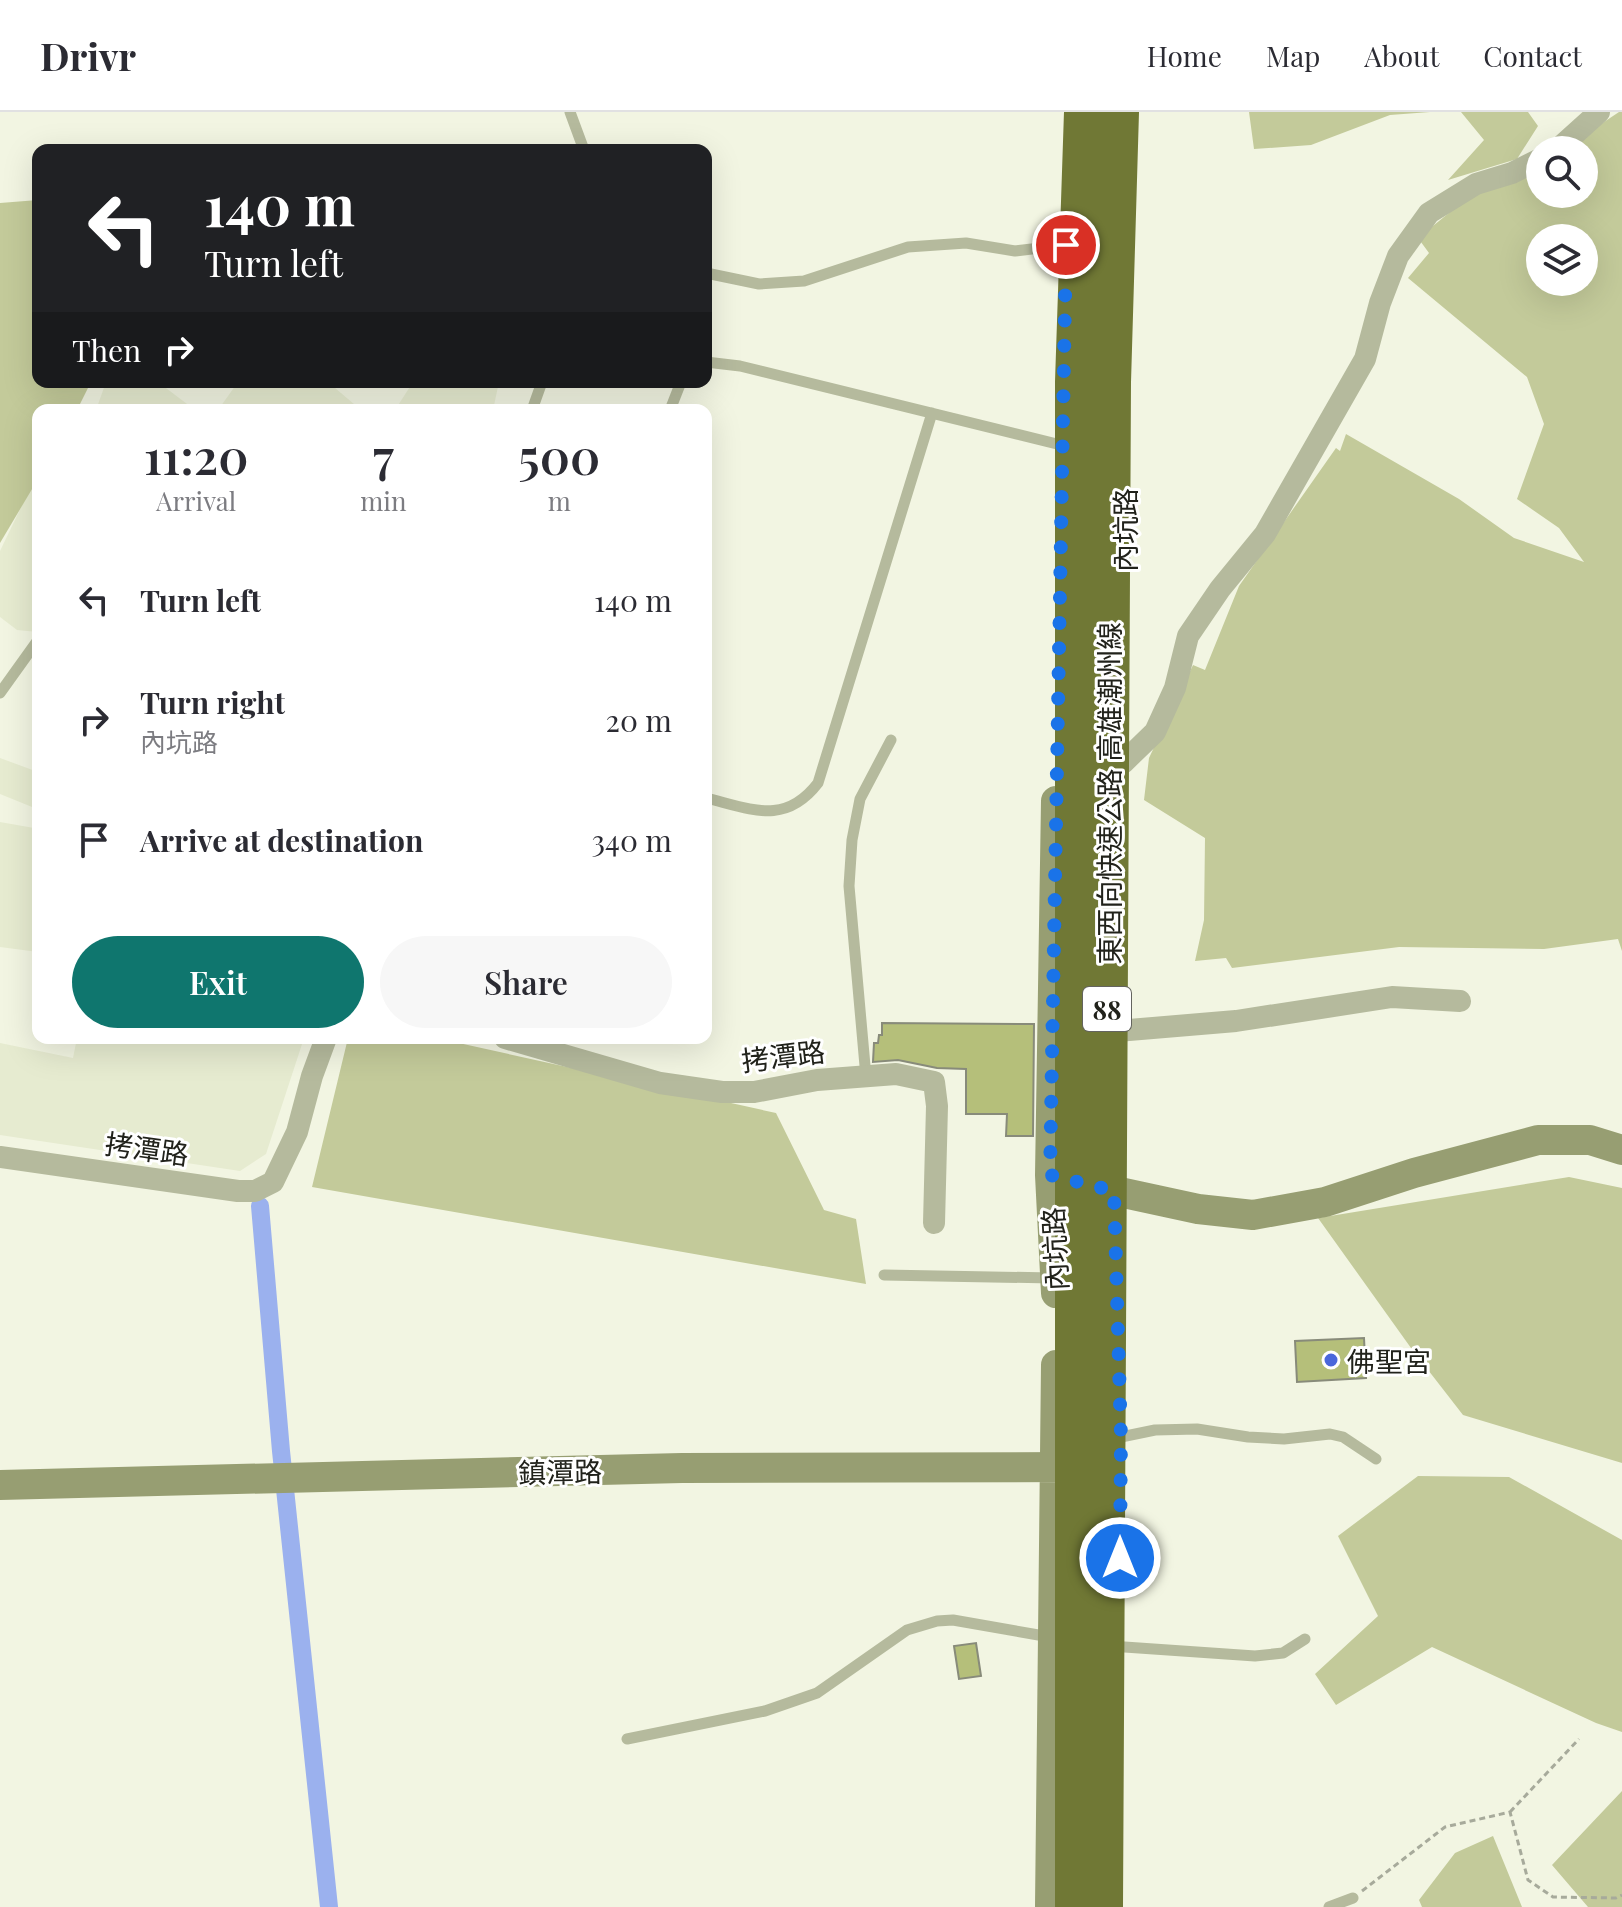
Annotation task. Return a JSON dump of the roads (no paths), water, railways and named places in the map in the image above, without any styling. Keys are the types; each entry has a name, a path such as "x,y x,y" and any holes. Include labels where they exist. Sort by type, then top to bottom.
{"highway":[{"name":"東西向快速公路 高雄潮州線","path":"1075,1907 1075,382 1084,112"},
{"name":"東西向快速公路 高雄潮州線","path":"1103,1907 1110,398 1119,112"}],"main road":[{"name":"內坑路","path":"1050,1907 1057,1278 1050,1175 1061,445 1070,112"},
{"name":"內坑路","path":"1120,1907 1121,1437 1114,1191 1123,763 1125,381 1133,112"},
{"path":"1050,1175 1198,1209 1253,1215 1325,1202 1414,1173 1538,1140 1590,1140 1622,1150"},
{"name":"鎮潭路","path":"0,1485 682,1468 1120,1468"}],"street":[{"path":"1572,136 1599,112"},
{"path":"1123,763 1155,732 1175,688 1188,636 1220,589 1265,534 1365,359 1380,303 1398,256 1429,213 1476,184 1526,166"},
{"path":"1117,1031 1236,1021 1392,997 1460,1001"},
{"name":"拷潭路","path":"0,1157 255,1191 273,1182 297,1132 324,1044"},
{"name":"拷潭路","path":"526,1044 660,1083 722,1092 754,1092 817,1080 896,1074 922,1082 934,1082 937,1106 934,1223"}],"lane":[{"path":"570,112 582,144"},
{"path":"712,274 759,284 804,281 908,247 966,243 1015,251 1066,245"},
{"path":"712,363 740,366 1061,445"},
{"path":"712,800 761,812 785,809 806,799 818,783 932,413"},
{"path":"0,693 32,648"},
{"path":"866,1077 849,886 852,840 860,799 891,740"},
{"path":"884,1275 1057,1278"},
{"path":"1121,1437 1155,1430 1197,1429 1284,1439 1330,1434 1343,1437 1376,1459"},
{"path":"627,1739 765,1711 817,1693 907,1630 937,1621 953,1620 1120,1648 1255,1656 1283,1653 1305,1639"},
{"path":"1329,1907 1353,1898"}],"waterway":[{"path":"260,1206 281,1451 329,1907"}],"place":[{"name":"佛聖宮","path":"1331,1360"}]}
